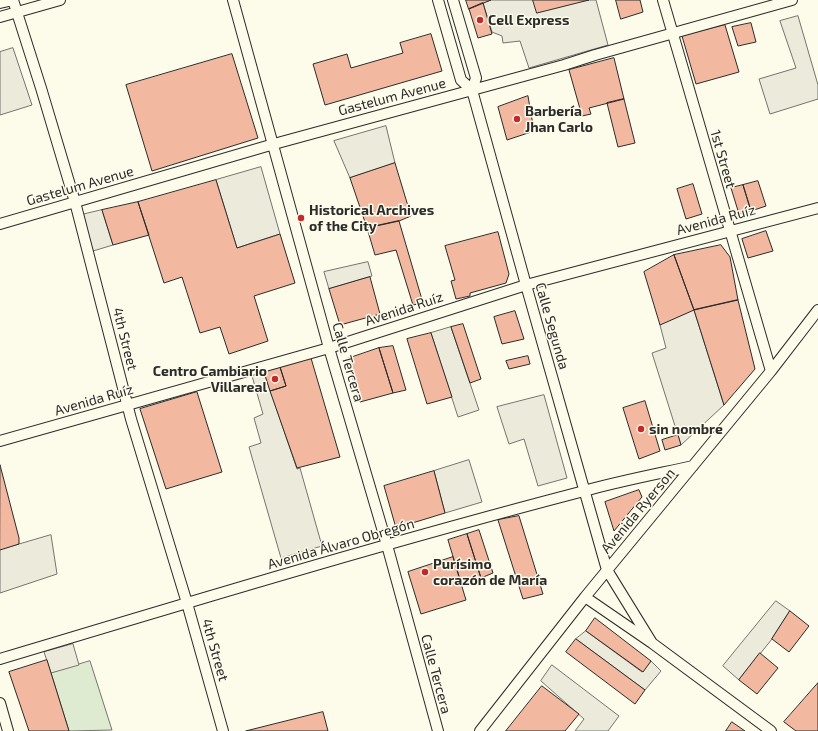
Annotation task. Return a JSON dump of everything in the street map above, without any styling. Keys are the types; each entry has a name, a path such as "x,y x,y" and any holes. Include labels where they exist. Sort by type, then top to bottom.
{"street":[{"path":"0,3 13,0"},
{"name":"4th Street","path":"13,0 75,202 128,405 223,731"},
{"path":"0,17 60,0"},
{"name":"Calle Tercera","path":"233,0 274,144 329,348 387,545 438,731"},
{"name":"Calle Segunda","path":"438,0 462,80 472,90 607,570 652,643"},
{"name":"Calle Segunda","path":"453,0 476,78 472,90"},
{"name":"1st Street","path":"663,0 771,371"},
{"name":"Gastelum Avenue","path":"0,224 274,144 564,65 792,0"},
{"name":"Avenida Ruíz","path":"0,442 329,348 526,285 729,230 818,208"},
{"name":"Avenida Ryerson","path":"480,731 585,597 771,371 818,310"},
{"name":"Avenida Álvaro Obregón","path":"0,659 387,545 585,490 693,466"},
{"path":"585,597 652,643 771,731"},
{"path":"0,704 8,731"}],"green space":[{"path":"90,661 112,730 69,731 51,673"}],"shaded area":[{"path":"491,0 596,0 608,45 529,68 520,41 503,43 502,36 492,32 483,3"},
{"path":"798,16 818,85 818,99 770,114 759,79 796,68 780,21"},
{"path":"13,48 32,105 0,115 0,52"},
{"path":"386,126 395,163 350,178 334,141"},
{"path":"261,167 280,234 237,248 216,180"},
{"path":"102,210 113,245 93,251 81,215"},
{"path":"368,262 372,276 329,289 324,272"},
{"path":"694,310 724,405 681,445 652,353 666,348 660,325"},
{"path":"451,327 479,410 458,417 431,333"},
{"path":"264,372 297,469 300,468 322,546 281,558 249,447 261,443 254,418 263,414 252,376"},
{"path":"544,395 567,478 538,486 524,439 509,444 497,407"},
{"path":"469,460 482,502 445,513 434,471"},
{"path":"51,535 57,574 0,593 0,550"},
{"path":"776,601 790,611 772,639 739,680 723,666"},
{"path":"586,631 642,672 651,661 661,671 645,690 576,639"},
{"path":"73,644 79,665 51,673 44,652"},
{"path":"552,665 619,716 608,731 575,731 584,719 541,681"}],"building":[{"path":"466,0 491,0 469,9"},
{"path":"533,0 589,0 537,13"},
{"path":"616,0 640,0 643,12 621,19"},
{"name":"Cell Express","path":"483,3 492,34 478,38 469,9"},
{"path":"751,23 756,42 738,46 732,27"},
{"path":"725,25 739,72 696,84 682,36"},
{"path":"431,34 442,71 325,105 313,64 347,54 351,68 403,53 400,43"},
{"path":"232,54 258,138 152,171 126,85"},
{"path":"614,58 624,99 589,108 591,114 582,116 569,70"},
{"name":"Barbería Jhan Carlo","path":"528,96 534,131 507,140 498,107"},
{"path":"624,99 635,143 618,147 607,103"},
{"path":"395,163 411,216 399,221 367,228 350,178"},
{"path":"216,180 237,248 280,234 295,283 254,296 268,341 229,354 220,327 200,333 182,277 164,283 138,202"},
{"path":"758,181 766,206 751,211 743,185"},
{"path":"693,184 702,214 686,219 677,189"},
{"path":"743,185 751,211 739,214 731,188"},
{"path":"138,202 149,235 113,245 102,210"},
{"path":"399,221 423,303 413,305 396,250 375,255 367,228"},
{"path":"766,231 773,251 748,258 742,239"},
{"path":"498,232 509,274 506,283 470,293 470,296 456,299 451,281 455,280 445,246"},
{"path":"721,245 730,257 738,300 694,310 674,255"},
{"path":"674,255 694,310 660,325 644,272"},
{"path":"370,277 380,314 340,325 329,289"},
{"path":"738,300 755,369 724,405 694,310"},
{"path":"515,311 524,339 502,344 494,317"},
{"path":"463,324 481,379 470,383 451,327"},
{"path":"431,333 452,397 427,404 407,339"},
{"path":"393,346 406,390 393,393 379,348"},
{"path":"379,348 393,393 360,402 347,359"},
{"path":"528,356 530,364 509,369 506,361"},
{"path":"311,358 340,457 297,468 270,391 286,386 280,367"},
{"name":"Centro Cambiario Villareal","path":"280,367 286,386 270,391 264,372"},
{"path":"197,392 222,472 166,489 140,409"},
{"name":"sin nombre","path":"645,401 660,451 639,459 623,408"},
{"path":"678,435 681,445 665,450 662,440"},
{"path":"0,465 19,538 19,544 0,550"},
{"path":"434,471 445,513 396,528 384,486"},
{"path":"639,490 642,497 614,531 605,502"},
{"path":"519,516 543,594 523,599 498,520"},
{"path":"479,530 493,573 481,578 467,534"},
{"path":"467,534 481,578 461,583 448,540"},
{"path":"453,557 466,600 421,614 408,572"},
{"path":"790,611 809,626 789,652 772,639"},
{"path":"595,618 651,661 643,672 586,631"},
{"path":"576,639 645,690 635,704 566,652"},
{"path":"760,653 778,668 757,694 739,680"},
{"path":"47,660 69,731 29,731 9,672"},
{"path":"818,683 818,731 796,731 784,722"},
{"path":"542,686 579,714 565,731 506,731"},
{"path":"323,712 328,731 246,731"},
{"path":"732,722 745,731 726,731"}],"place":[{"name":"Cell Express","path":"480,20"},
{"name":"Barbería Jhan Carlo","path":"517,119"},
{"name":"Historical Archives of the City","path":"301,218"},
{"name":"Centro Cambiario Villareal","path":"275,379"},
{"name":"sin nombre","path":"641,429"},
{"name":"Purísimo corazón de María","path":"425,572"}]}
